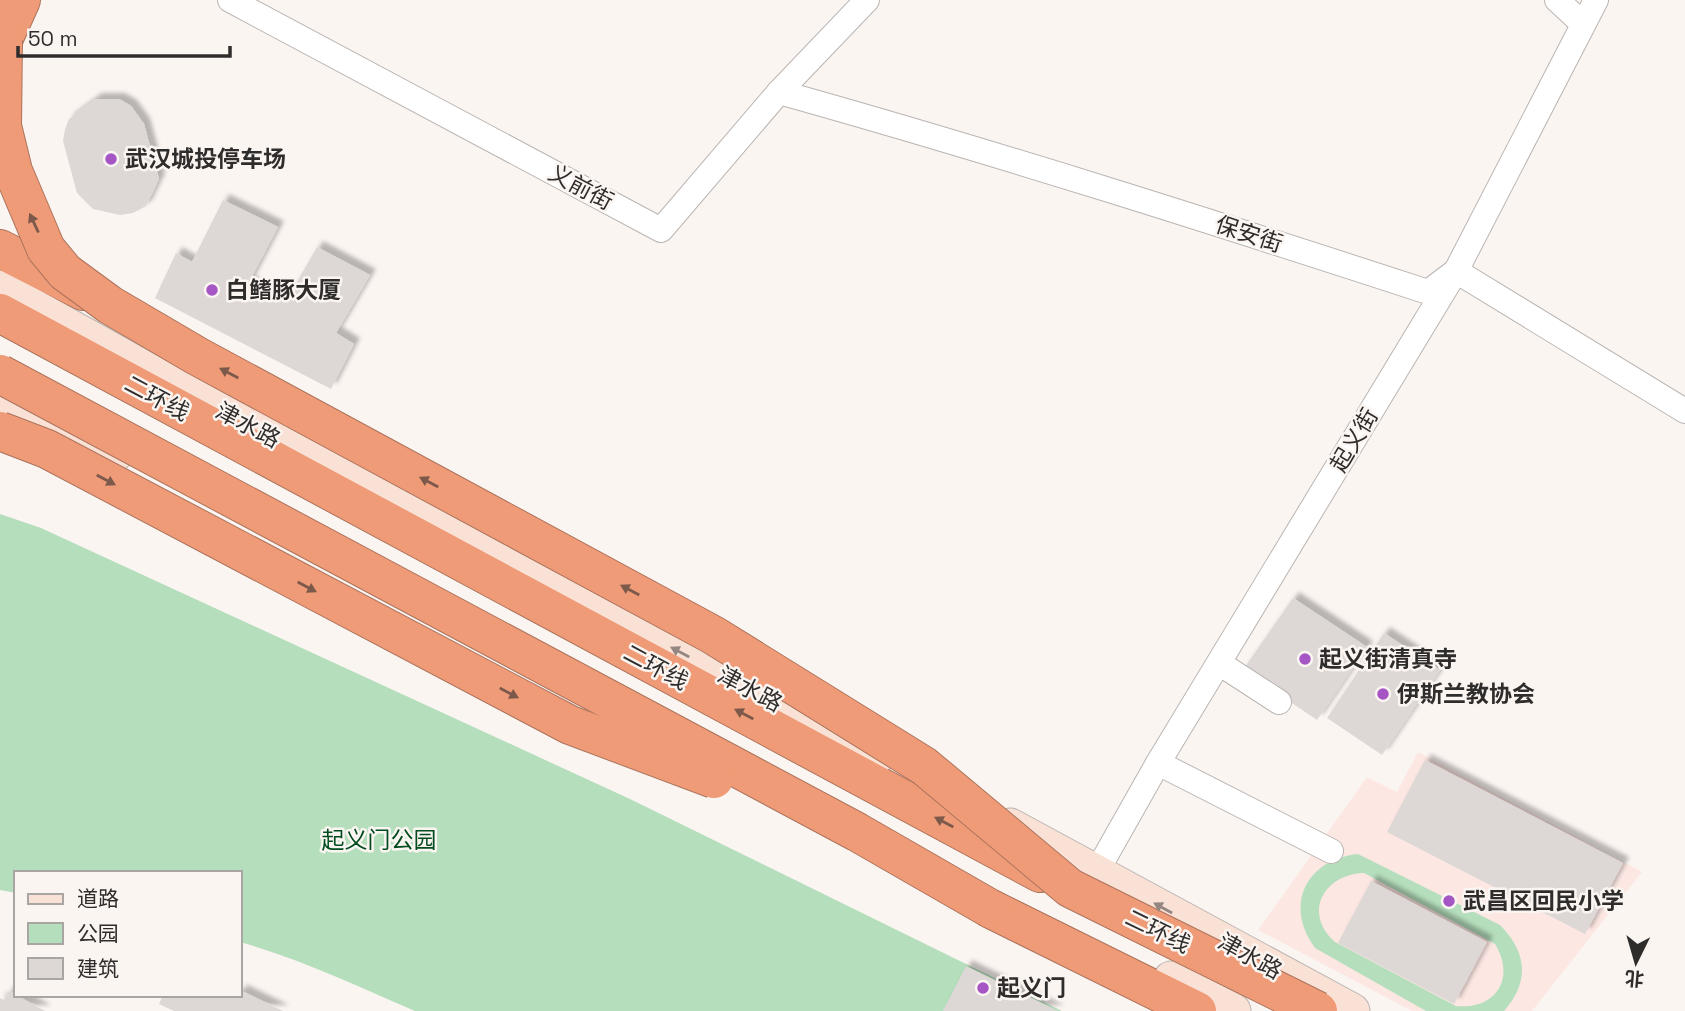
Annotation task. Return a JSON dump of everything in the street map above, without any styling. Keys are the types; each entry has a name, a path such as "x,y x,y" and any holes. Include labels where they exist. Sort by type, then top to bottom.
{"highway":[{"path":"21,0 3,40 2,126 13,171 46,249 65,272 110,305"},
{"path":"0,249 110,305 197,356 713,635 924,765 1084,880"},
{"name":"二环线","path":"0,313 954,828 1084,880 1318,1011"},
{"path":"0,374 857,832 991,909 1212,1008"},
{"path":"0,431 47,449 570,725 857,832"}],"main road":[{"name":"津水路","path":"0,288 1084,880 1242,951 1352,1011"},
{"path":"0,403 99,446 1212,1008 1242,951"},
{"path":"0,439 99,446"},
{"path":"1266,1011 1287,976"}],"street":[{"name":"义前街","path":"230,0 661,230 779,92 867,0"},
{"path":"1557,0 1583,24"},
{"name":"起义街","path":"1084,880 1158,763 1456,271 1596,0"},
{"name":"保安街","path":"779,92 937,136 1162,205 1428,292 1456,271"},
{"path":"1456,271 1685,411"},
{"path":"1219,663 1279,702"},
{"path":"1158,763 1331,851"}],"shaded area":[{"name":"武昌区回民小学","path":"1418,752 1642,872 1532,1011 1412,1011 1258,930 1367,777 1397,792"}],"green space":[{"name":"起义门公园","path":"0,514 41,528 630,799 1062,1011 415,1011 307,965 242,943 242,871 14,871 14,893 0,890"},
{"path":"1358,854 1500,925 1516,946 1522,967 1518,989 1504,1011 1426,1011 1315,948 1301,916 1301,901 1305,887 1314,875 1325,865","holes":["1364,873 1495,944 1503,969 1498,989 1482,1003 1456,1006 1335,942 1325,931 1319,908 1322,897 1338,880"]}],"building":[{"name":"武汉城投停车场","path":"96,99 119,99 131,106 144,124 159,179 146,206 133,213 120,215 93,209 77,193 63,141 65,129 69,119"},
{"name":"白鳍豚大厦","path":"223,200 278,227 249,282 286,301 317,247 370,275 336,333 354,344 331,389 155,298 176,253 192,262"},
{"name":"起义街清真寺","path":"1293,598 1367,647 1317,720 1243,670"},
{"name":"伊斯兰教协会","path":"1384,633 1440,670 1382,755 1327,718"},
{"path":"1425,760 1623,863 1585,934 1387,832"},
{"path":"1371,881 1487,942 1454,1004 1338,943"},
{"name":"起义门","path":"966,966 1058,1011 943,1011"},
{"path":"9,991 14,997 20,997 45,1011 0,1011 0,998 4,1000"},
{"path":"242,991 283,1011 174,1011 159,1004 162,997 242,997"}],"place":[{"name":"武汉城投停车场","path":"111,159"},
{"name":"白鳍豚大厦","path":"212,290"},
{"name":"起义街清真寺","path":"1305,659"},
{"name":"伊斯兰教协会","path":"1383,694"},
{"name":"武昌区回民小学","path":"1449,901"},
{"name":"起义门","path":"983,988"}]}
